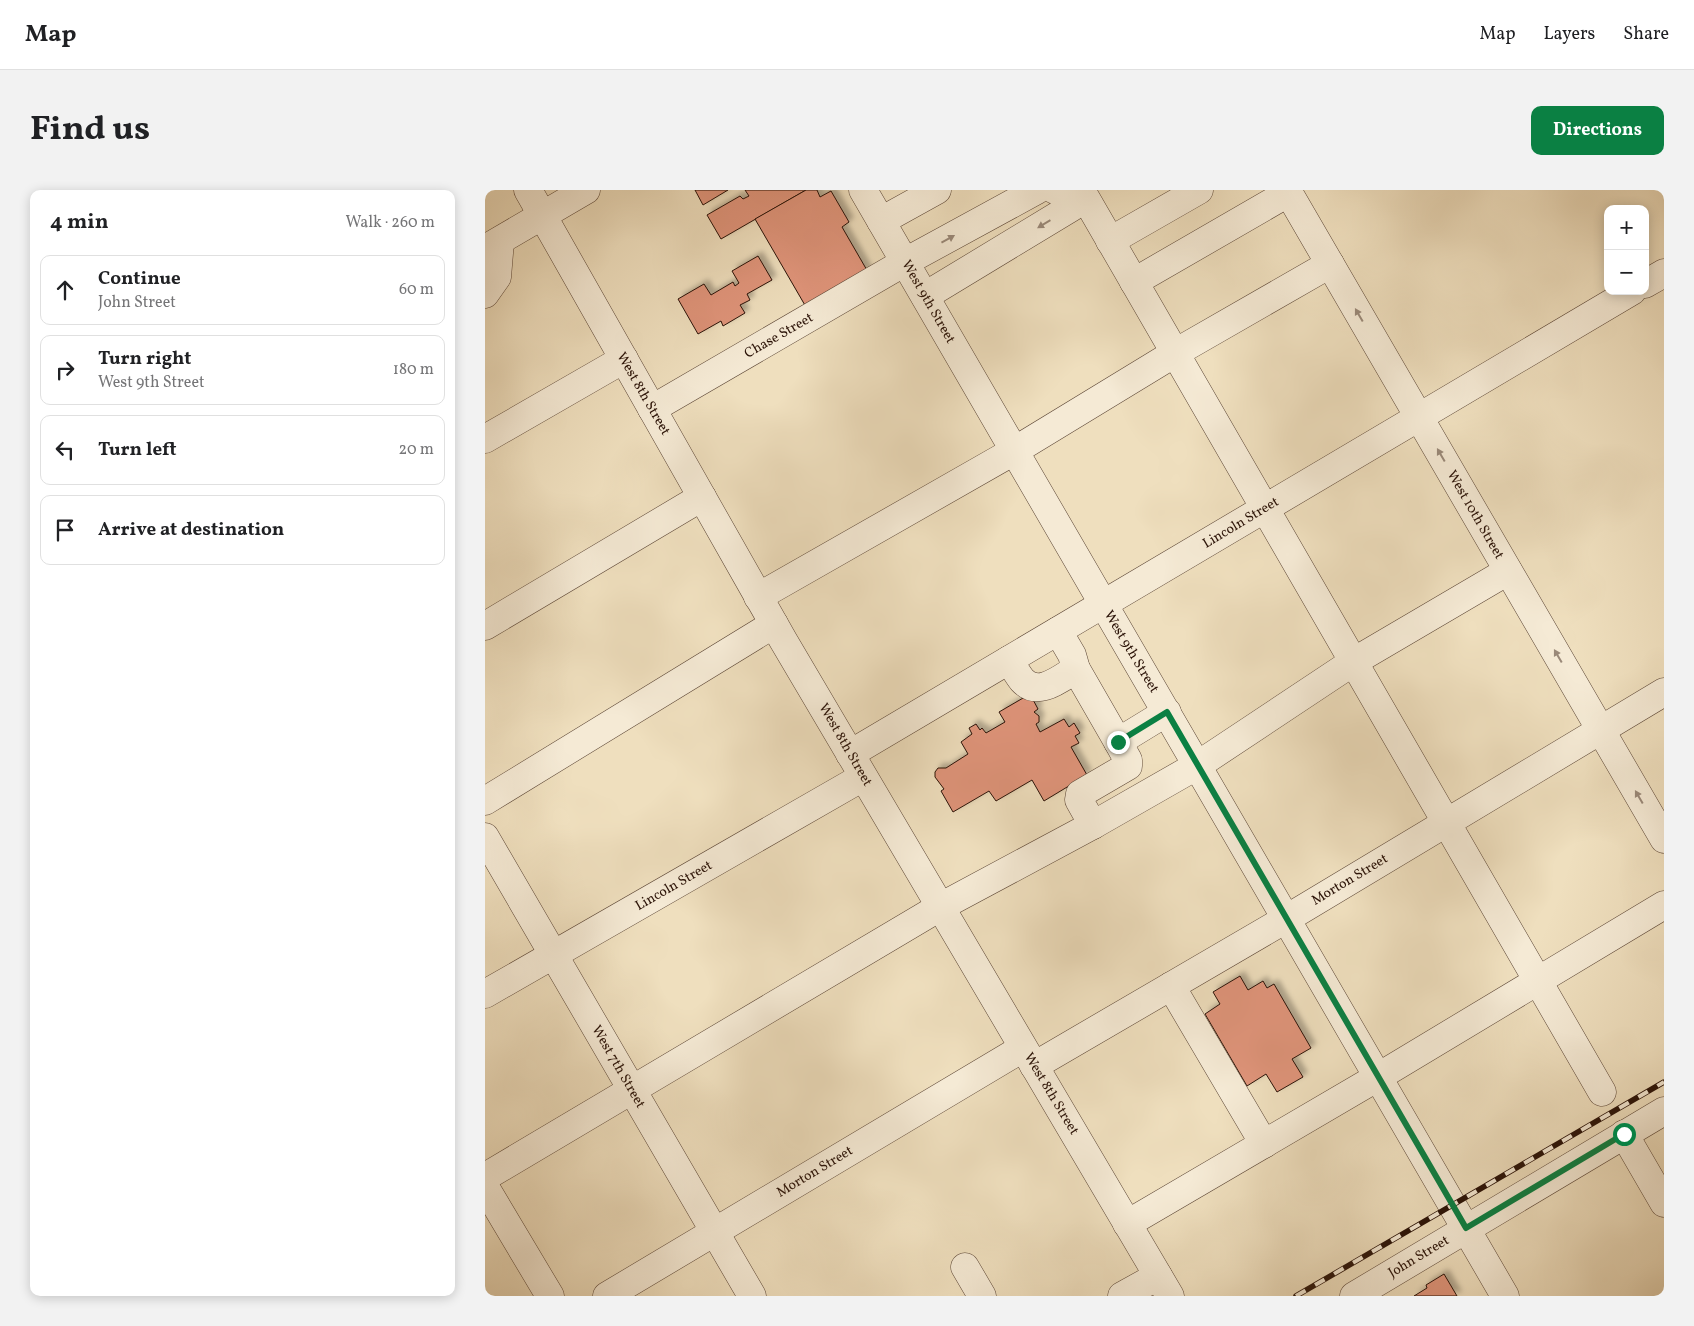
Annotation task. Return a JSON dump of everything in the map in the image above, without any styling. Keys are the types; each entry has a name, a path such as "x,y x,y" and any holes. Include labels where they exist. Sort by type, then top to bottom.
{"street":[{"name":"West 8th Street","path":"528,190 774,624 1164,1286"},
{"path":"485,294 497,277 492,245 587,190"},
{"name":"West 9th Street","path":"863,190 1505,1296"},
{"path":"881,221 937,190"},
{"name":"Chase Street","path":"652,409 905,262 1037,190"},
{"path":"1110,241 1199,190"},
{"path":"1068,191 1110,241 1602,1092"},
{"path":"925,296 1072,207 1068,191"},
{"path":"1134,282 1287,191"},
{"name":"West 10th Street","path":"1287,191 1664,839"},
{"path":"759,597 1014,451 1175,353 1329,264"},
{"path":"1649,282 1664,273"},
{"name":"Lincoln Street","path":"485,994 554,955 856,765 1009,660 1625,295"},
{"path":"485,439 624,359"},
{"path":"485,626 702,497"},
{"path":"485,1177 940,907 1093,825 1198,765 1353,662 1508,570"},
{"path":"485,801 774,624"},
{"path":"1058,631 1072,656 1075,669 1128,760 1128,766 1080,794 1079,800 1093,825"},
{"path":"1009,660 1023,681 1037,688 1046,686 1075,669"},
{"name":"Morton Street","path":"607,1296 714,1232 1029,1057 1171,986 1664,692"},
{"path":"1118,742 1167,712"},
{"name":"West 7th Street","path":"485,837 751,1296"},
{"path":"1127,1224 1378,1077 1664,905"},
{"path":"1171,986 1265,1144"},
{"name":"John Street","path":"1354,1296 1664,1111"},
{"path":"1624,1134 1664,1203"},
{"path":"485,1187 550,1296"},
{"path":"965,1267 982,1296"},
{"path":"1122,1296 1164,1286"}],"building":[{"path":"695,190 728,190 703,205"},
{"path":"745,190 806,190 721,239 707,215 740,196 743,199 749,196"},
{"path":"806,190 817,190 820,197 831,191 849,222 842,227 868,272 806,307 755,219"},
{"path":"758,256 772,280 747,294 750,300 740,305 745,313 723,326 721,321 698,334 678,299 704,284 711,295 733,282 735,286 739,283 732,271"},
{"path":"1030,694 1038,709 1034,712 1039,716 1039,722 1036,724 1040,732 1064,719 1069,727 1074,723 1080,733 1075,736 1079,743 1071,747 1087,775 1044,801 1032,780 996,801 989,791 953,812 941,791 944,789 935,777 935,772 938,768 946,768 968,754 961,742 972,734 969,728 976,724 980,730 982,728 986,733 1005,722 999,712"},
{"path":"1240,976 1248,990 1263,981 1267,988 1274,984 1311,1048 1292,1059 1303,1077 1277,1092 1266,1074 1247,1086 1205,1014 1220,1004 1213,992"},
{"path":"1444,1274 1457,1296 1414,1296 1427,1288 1426,1285"}],"railway":[{"path":"1296,1296 1664,1082"}],"route":[{"path":"1118,742 1167,712 1466,1228 1624,1134"}]}
